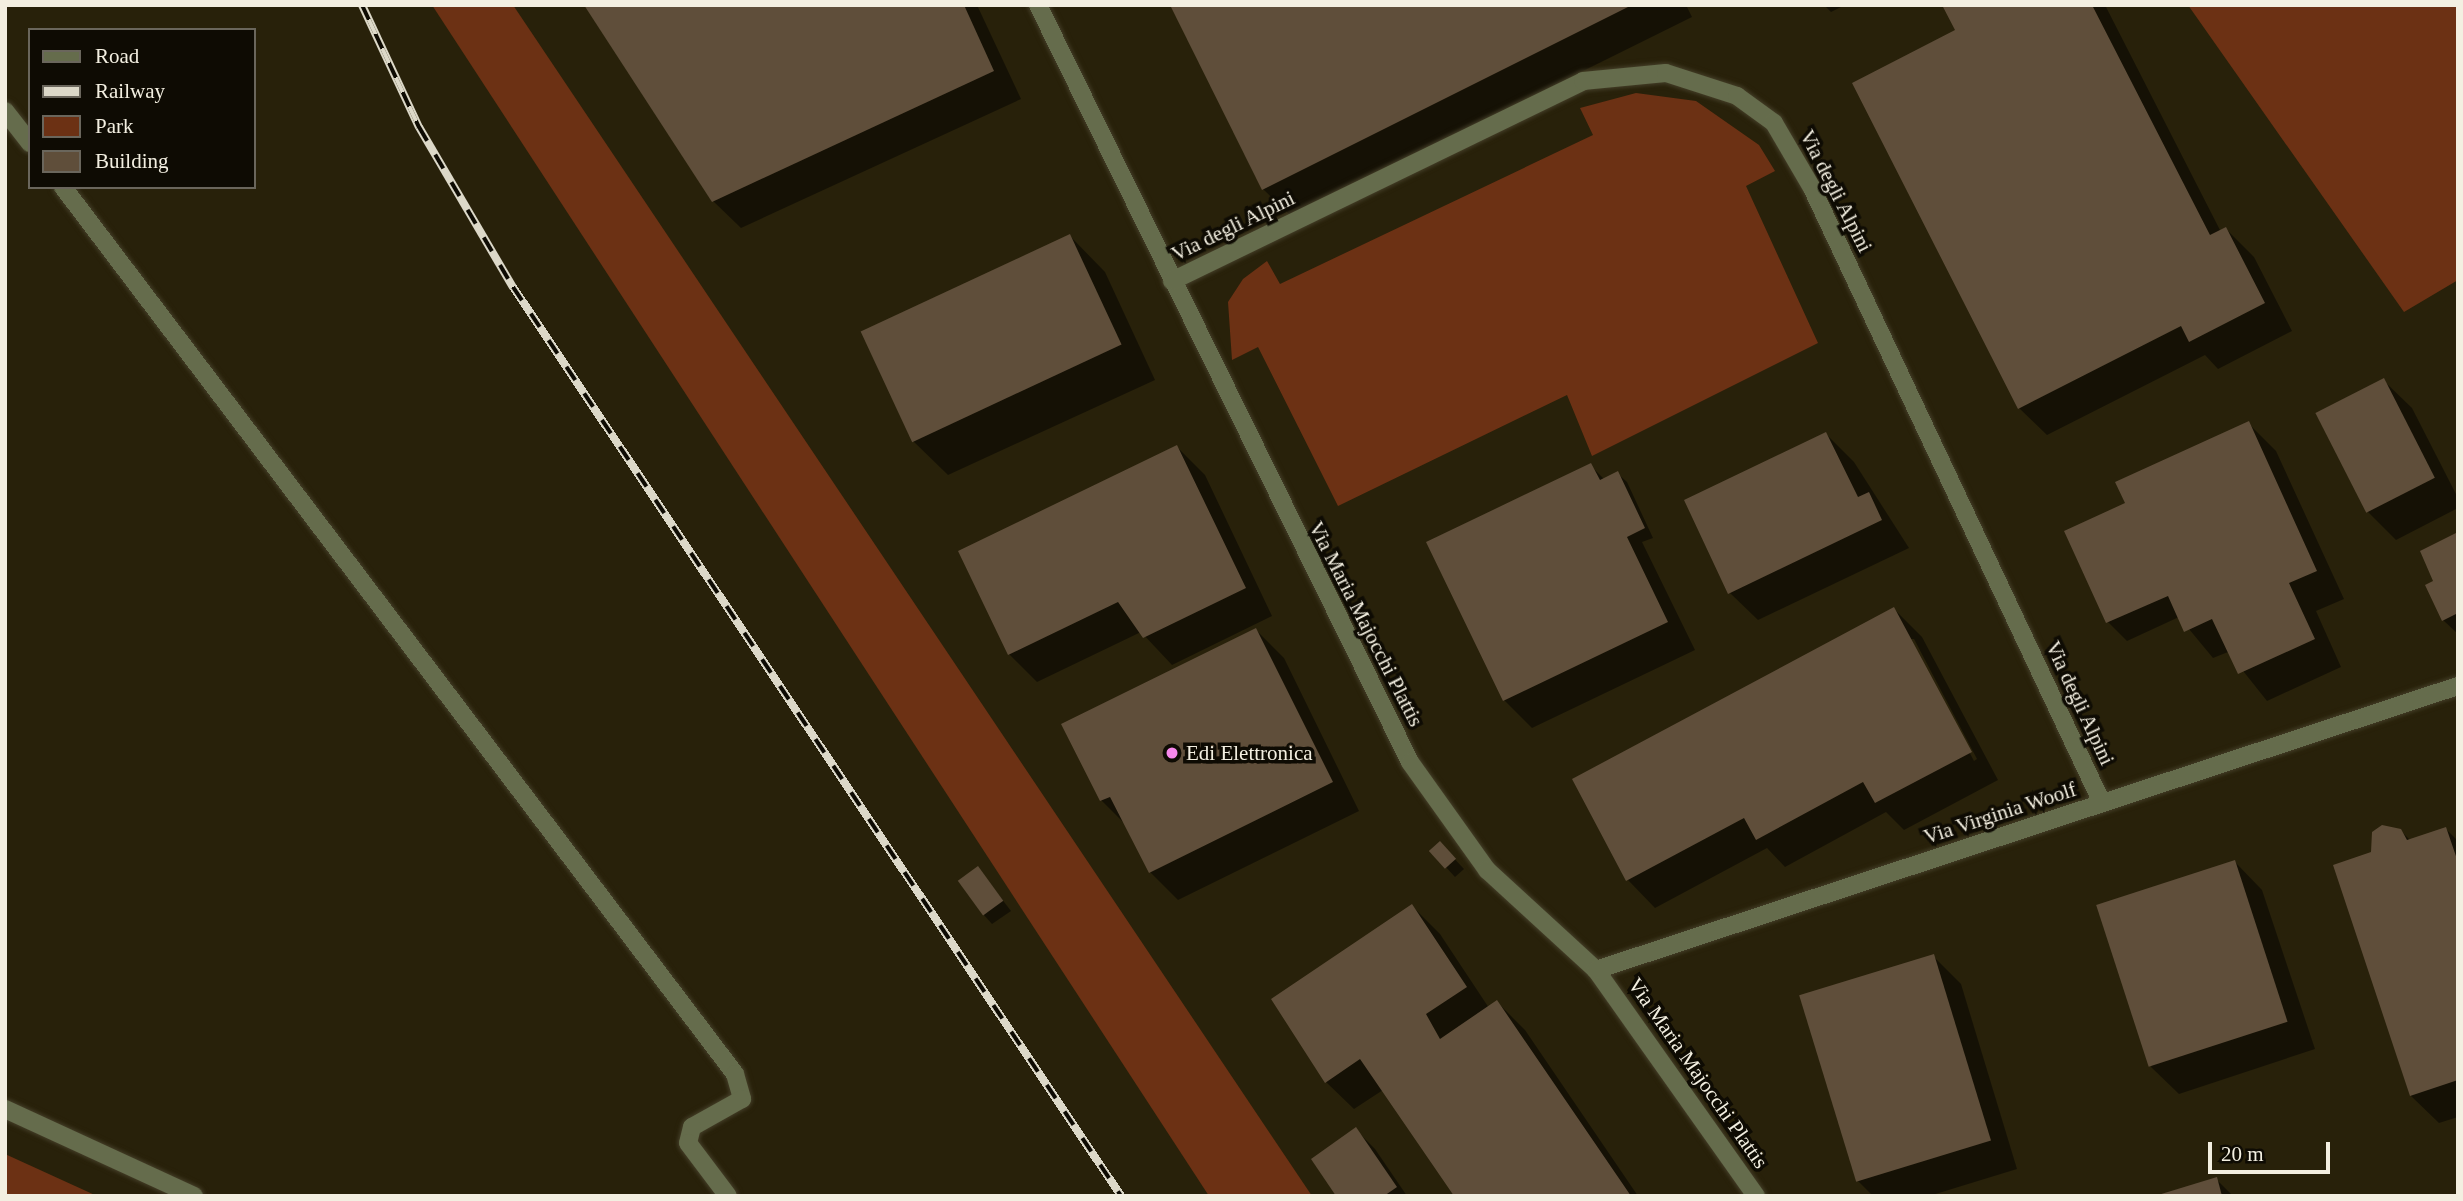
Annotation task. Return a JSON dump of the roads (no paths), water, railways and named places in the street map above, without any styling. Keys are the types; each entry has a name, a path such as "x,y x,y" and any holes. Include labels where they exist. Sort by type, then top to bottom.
{"street":[{"name":"Via Maria Majocchi Plattis","path":"1039,6 1172,281 1430,795 1486,870 1596,970 1756,1196"},
{"name":"Via degli Alpini","path":"1172,281 1583,81 1666,73 1737,96 1773,123 1812,188 2102,803"},
{"path":"5,111 28,140"},
{"path":"65,189 735,1074 743,1099 692,1127 688,1143 727,1196"},
{"name":"Via Virginia Woolf","path":"1596,970 2458,686"},
{"path":"5,1109 194,1196"}],"railway":[{"path":"362,5 419,127 513,287 1121,1196"}],"place":[{"name":"Edi Elettronica","path":"1172,753"}]}
